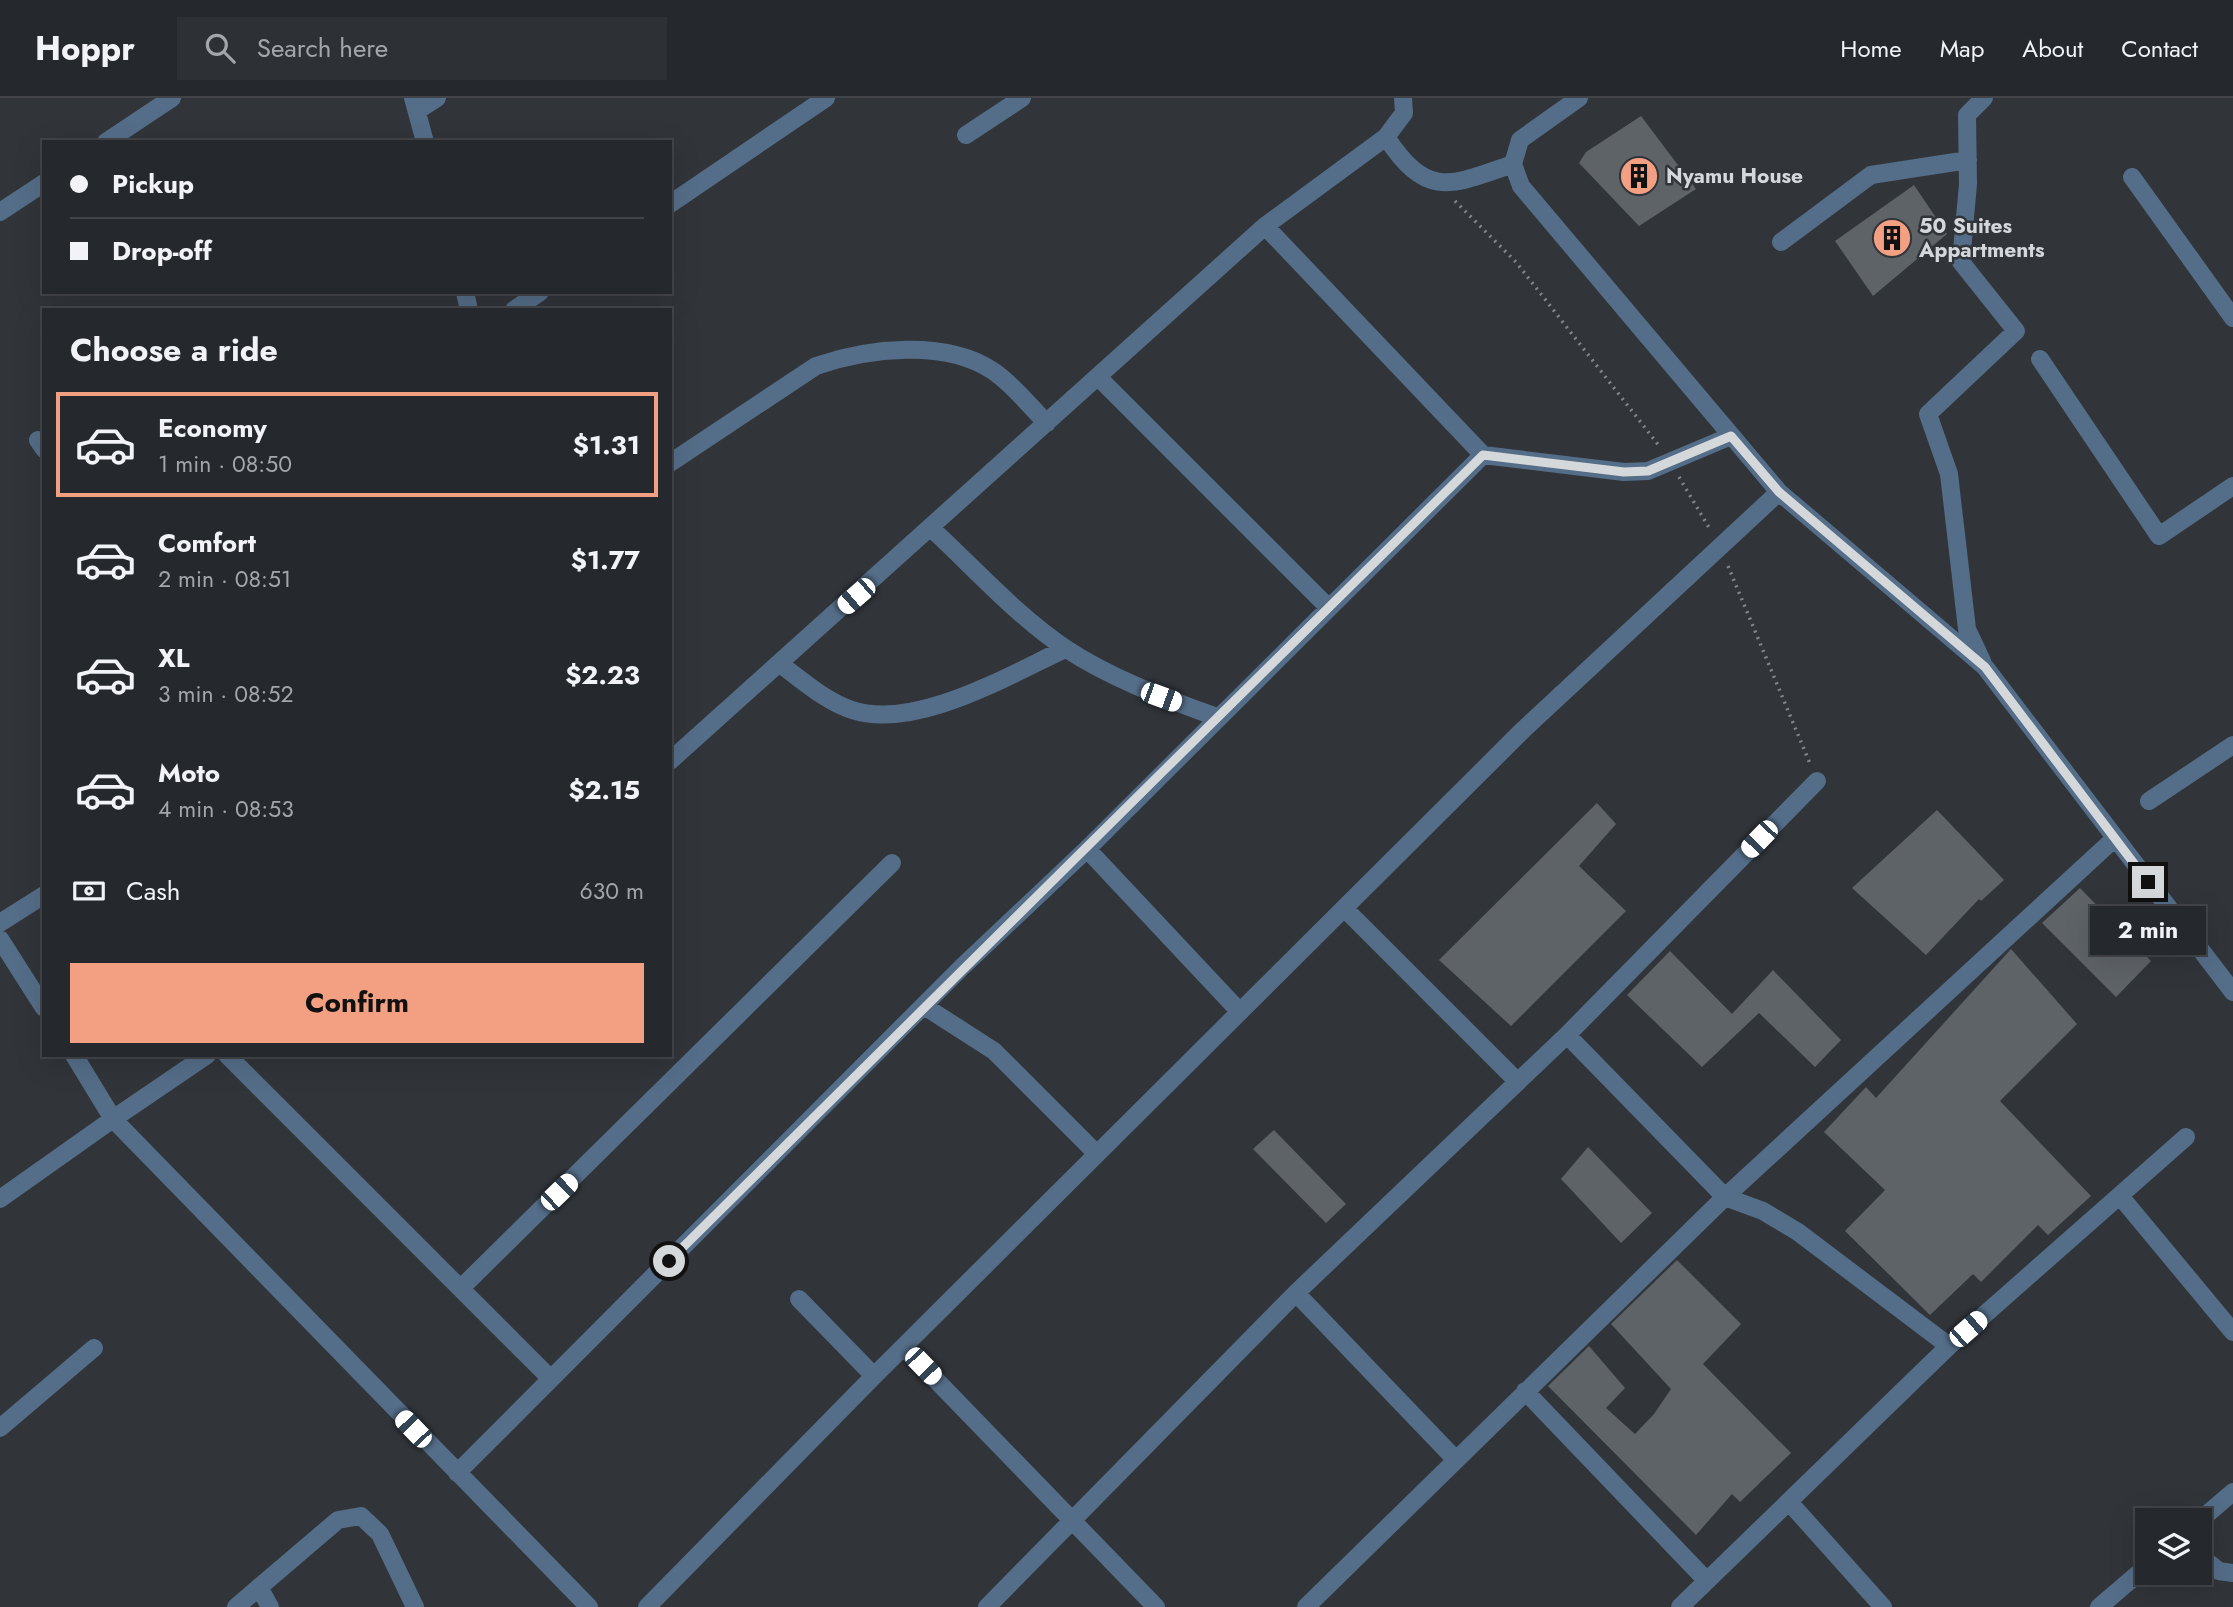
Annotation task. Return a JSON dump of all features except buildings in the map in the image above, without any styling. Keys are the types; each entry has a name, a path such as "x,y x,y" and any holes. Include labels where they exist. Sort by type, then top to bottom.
{"street":[{"path":"109,140 172,98"},
{"path":"424,140 415,104 437,98"},
{"path":"672,203 825,98"},
{"path":"966,135 1022,98"},
{"path":"672,759 932,529 1265,226 1386,137 1404,113 1404,98"},
{"path":"1579,98 1520,140 1513,164 1521,186 1779,492 1985,667"},
{"path":"1984,98 1967,115 1968,160 1961,262 2016,331 1928,414 1949,474 1967,629 1985,667 2233,992"},
{"path":"1386,137 1403,162 1418,176 1438,184 1472,179 1513,164"},
{"path":"1781,242 1871,176 1968,160"},
{"path":"2132,177 2233,318"},
{"path":"0,212 42,184"},
{"path":"1265,226 1483,455 1624,472 1648,471 1731,436"},
{"path":"517,308 537,294"},
{"path":"672,462 816,366 837,359 865,355 935,351 967,358 994,371 1047,423"},
{"path":"2040,359 2159,536 2233,486"},
{"path":"1098,377 1329,608"},
{"path":"457,1473 924,1006 1087,849 1483,455"},
{"path":"647,1607 874,1376 1523,730 1779,492"},
{"path":"932,529 1065,649 1092,665 1161,697 1219,718"},
{"path":"780,664 823,696 853,710 882,714 920,709 967,695 1065,649"},
{"path":"2149,801 2233,744"},
{"path":"987,1607 1296,1293 1567,1035 1817,780"},
{"path":"1306,1607 1725,1197 2114,839"},
{"path":"1087,849 1240,1012"},
{"path":"461,1288 892,863"},
{"path":"0,923 42,896"},
{"path":"1344,908 1518,1083"},
{"path":"0,939 42,1004"},
{"path":"924,1006 995,1051 1097,1154"},
{"path":"1567,1035 1725,1197 1763,1211 1798,1232 1949,1346"},
{"path":"75,1057 113,1119 589,1607"},
{"path":"0,1199 204,1057"},
{"path":"229,1057 551,1379"},
{"path":"1680,1607 1949,1346 2186,1137"},
{"path":"2120,1196 2233,1332"},
{"path":"1296,1293 1456,1460"},
{"path":"799,1298 874,1376"},
{"path":"904,1347 1156,1607"},
{"path":"0,1428 94,1348"},
{"path":"1525,1391 1707,1581"},
{"path":"2212,1510 2233,1492"},
{"path":"1790,1503 1883,1607"},
{"path":"236,1607 338,1520 361,1516 380,1534 415,1607"},
{"path":"2212,1565 2219,1571 2233,1573"},
{"path":"2099,1607 2135,1576"},
{"path":"259,1587 270,1607"}],"place":[{"name":"Nyamu House","path":"1639,176"},
{"name":"50 Suites Appartments","path":"1892,238"}],"route":[{"path":"669,1261 962,967 1087,849 1483,455 1624,472 1648,471 1731,436 1779,492 1985,667 2148,882"}]}
